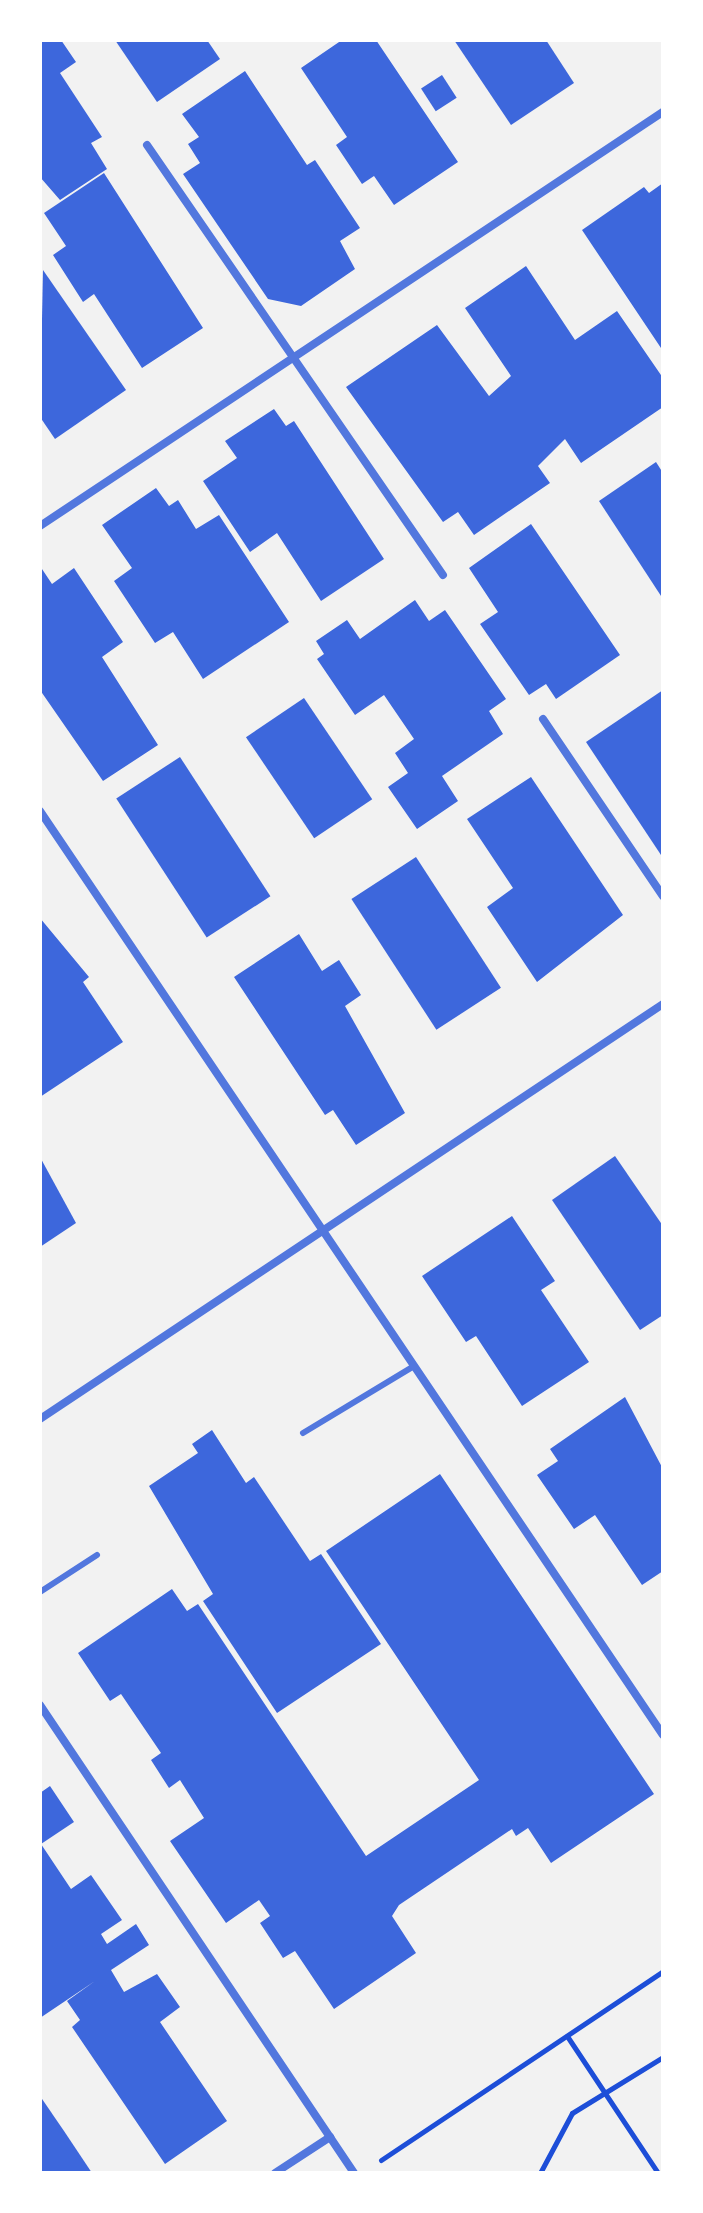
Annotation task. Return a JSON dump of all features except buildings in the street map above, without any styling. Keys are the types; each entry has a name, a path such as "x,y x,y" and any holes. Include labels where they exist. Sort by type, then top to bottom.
{"street":[{"path":"40,525 292,353 663,112"},
{"path":"147,145 443,575"},
{"path":"543,719 663,896"},
{"path":"40,811 663,1735"},
{"path":"40,1419 663,1004"},
{"path":"40,1705 354,2173"},
{"path":"275,2173 330,2137"}],"lane":[{"path":"303,1433 414,1366"},
{"path":"40,1592 97,1555"}],"path":[{"path":"374,2164 663,1971"},
{"path":"567,2036 658,2173"},
{"path":"540,2173 572,2113 663,2057"}]}
